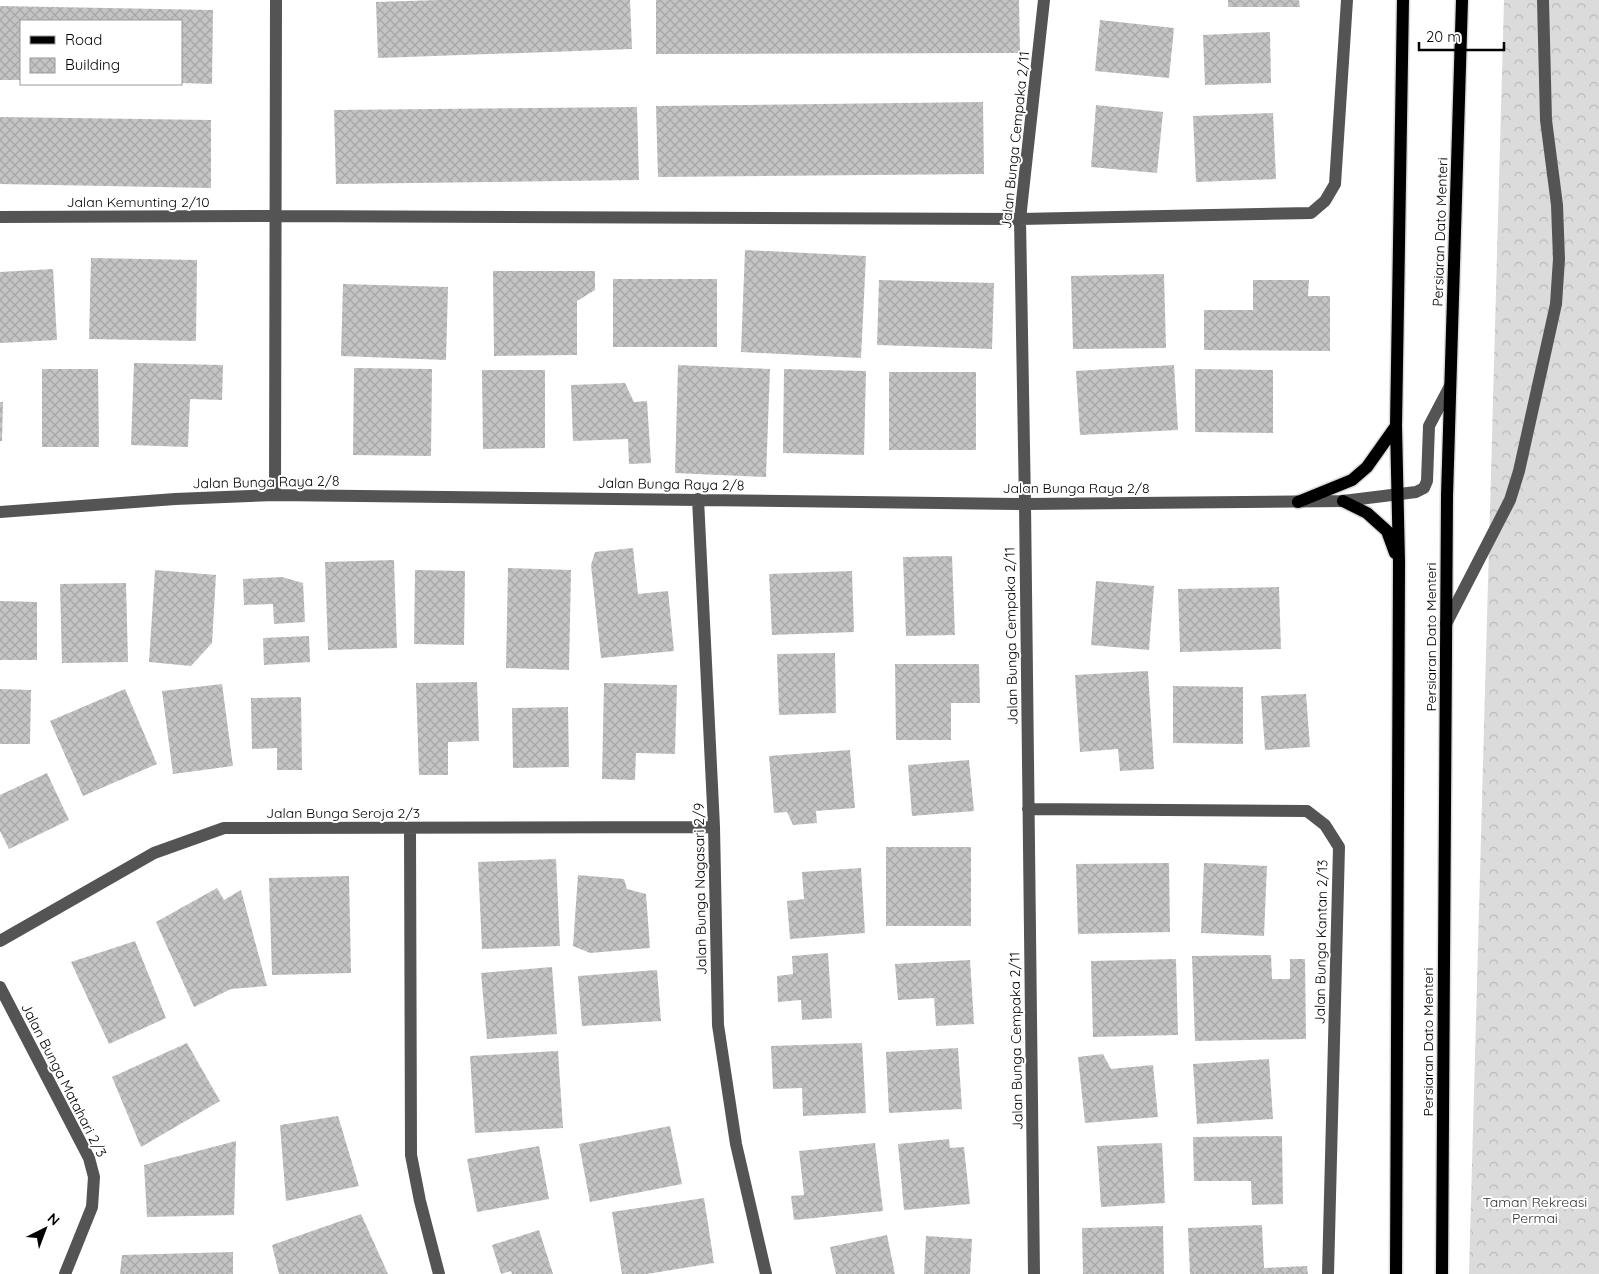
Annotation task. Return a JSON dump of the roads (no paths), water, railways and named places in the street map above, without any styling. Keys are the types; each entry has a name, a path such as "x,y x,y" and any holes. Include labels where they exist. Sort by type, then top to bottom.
{"main road":[{"path":"1396,1274 1399,562 1396,426 1403,0"},
{"name":"Persiaran Dato Menteri","path":"1442,1274 1447,496 1462,0"},
{"path":"1298,502 1352,480 1367,467 1396,426"},
{"path":"1343,501 1367,513 1387,531 1399,562"}],"street":[{"path":"275,494 276,0"},
{"name":"Jalan Bunga Cempaka 2/11","path":"1034,1274 1020,219 1044,0"},
{"name":"Jalan Kemunting 2/10","path":"0,217 276,216 1020,219 1311,213 1325,201 1335,184 1347,0"},
{"path":"1446,624 1510,500 1519,471 1556,304 1559,259 1557,205 1546,120 1543,0"},
{"name":"Jalan Bunga Raya 2/8","path":"0,512 175,498 275,494 1025,504 1343,501 1416,492 1424,488 1427,481 1430,426 1450,386"},
{"name":"Jalan Bunga Nagasari 2/9","path":"698,499 714,827 718,1025 736,1144 766,1274"},
{"name":"Jalan Bunga Kantan 2/13","path":"1028,809 1307,811 1325,826 1339,847 1328,1274"},
{"name":"Jalan Bunga Seroja 2/3","path":"0,941 154,853 224,828 714,827"},
{"path":"410,828 411,1155 438,1274"},
{"name":"Jalan Bunga Matahari 2/3","path":"0,987 89,1158 94,1178 92,1206 65,1274"}],"park label":[{"name":"Taman Rekreasi Permai","path":"1535,1210"}]}
